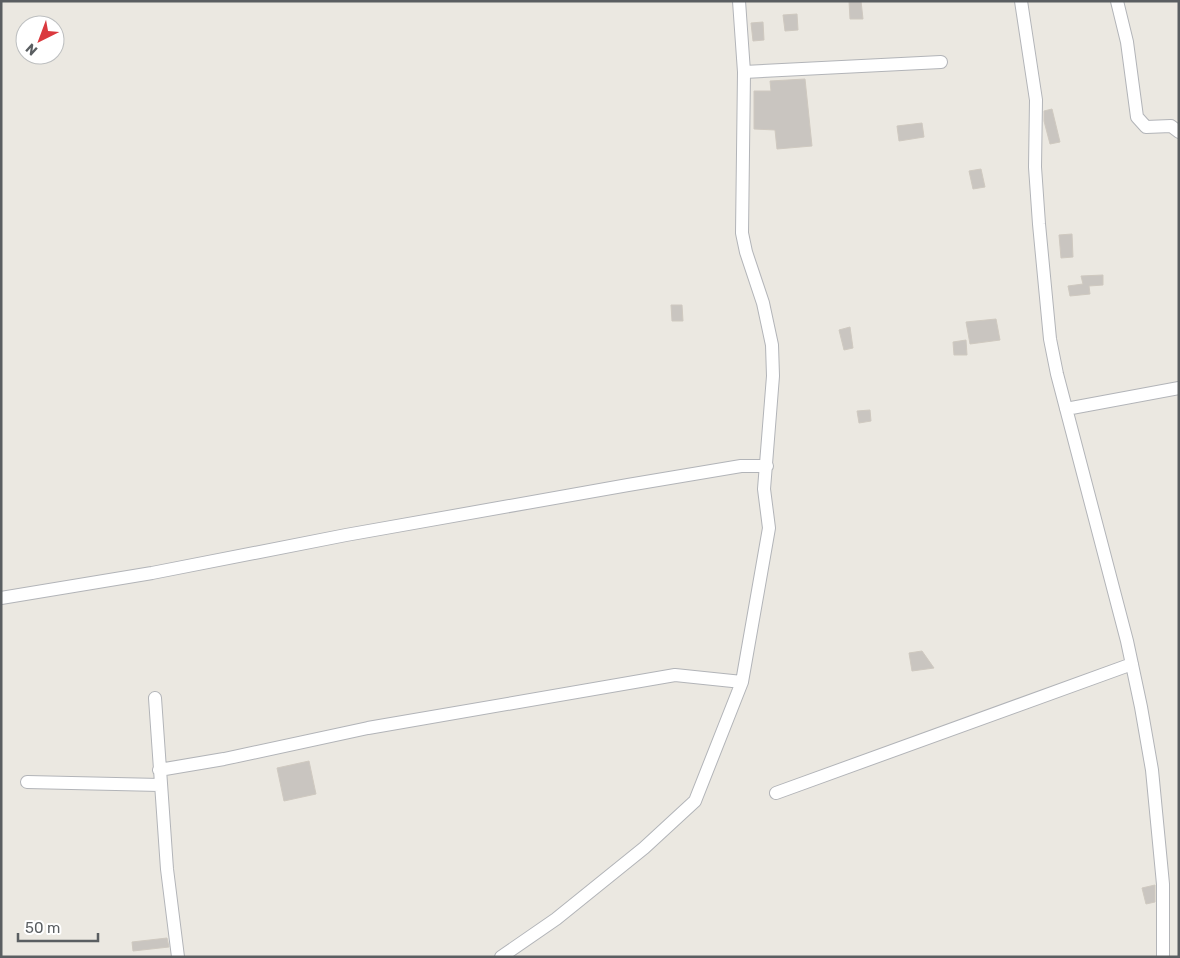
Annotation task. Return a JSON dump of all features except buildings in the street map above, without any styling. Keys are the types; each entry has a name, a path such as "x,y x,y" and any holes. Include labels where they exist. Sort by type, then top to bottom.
{"street":[{"path":"501,957 556,919 644,848 695,801 742,682 769,528 764,489 773,376 772,345 763,303 746,252 742,233 744,72 739,1"},
{"path":"1021,1 1036,100 1035,167 1050,339 1066,409 1132,664 1152,770 1163,884 1162,957"},
{"path":"1117,1 1127,42 1137,117 1146,127 1171,126 1179,132"},
{"path":"744,72 941,62"},
{"path":"1066,409 1179,388"},
{"path":"1,598 152,573 346,535 628,484 741,466 767,466"},
{"path":"776,793 1132,664"},
{"path":"159,770 224,759 368,728 675,675 742,682"},
{"path":"155,698 160,785 178,957"},
{"path":"27,782 160,785"}]}
